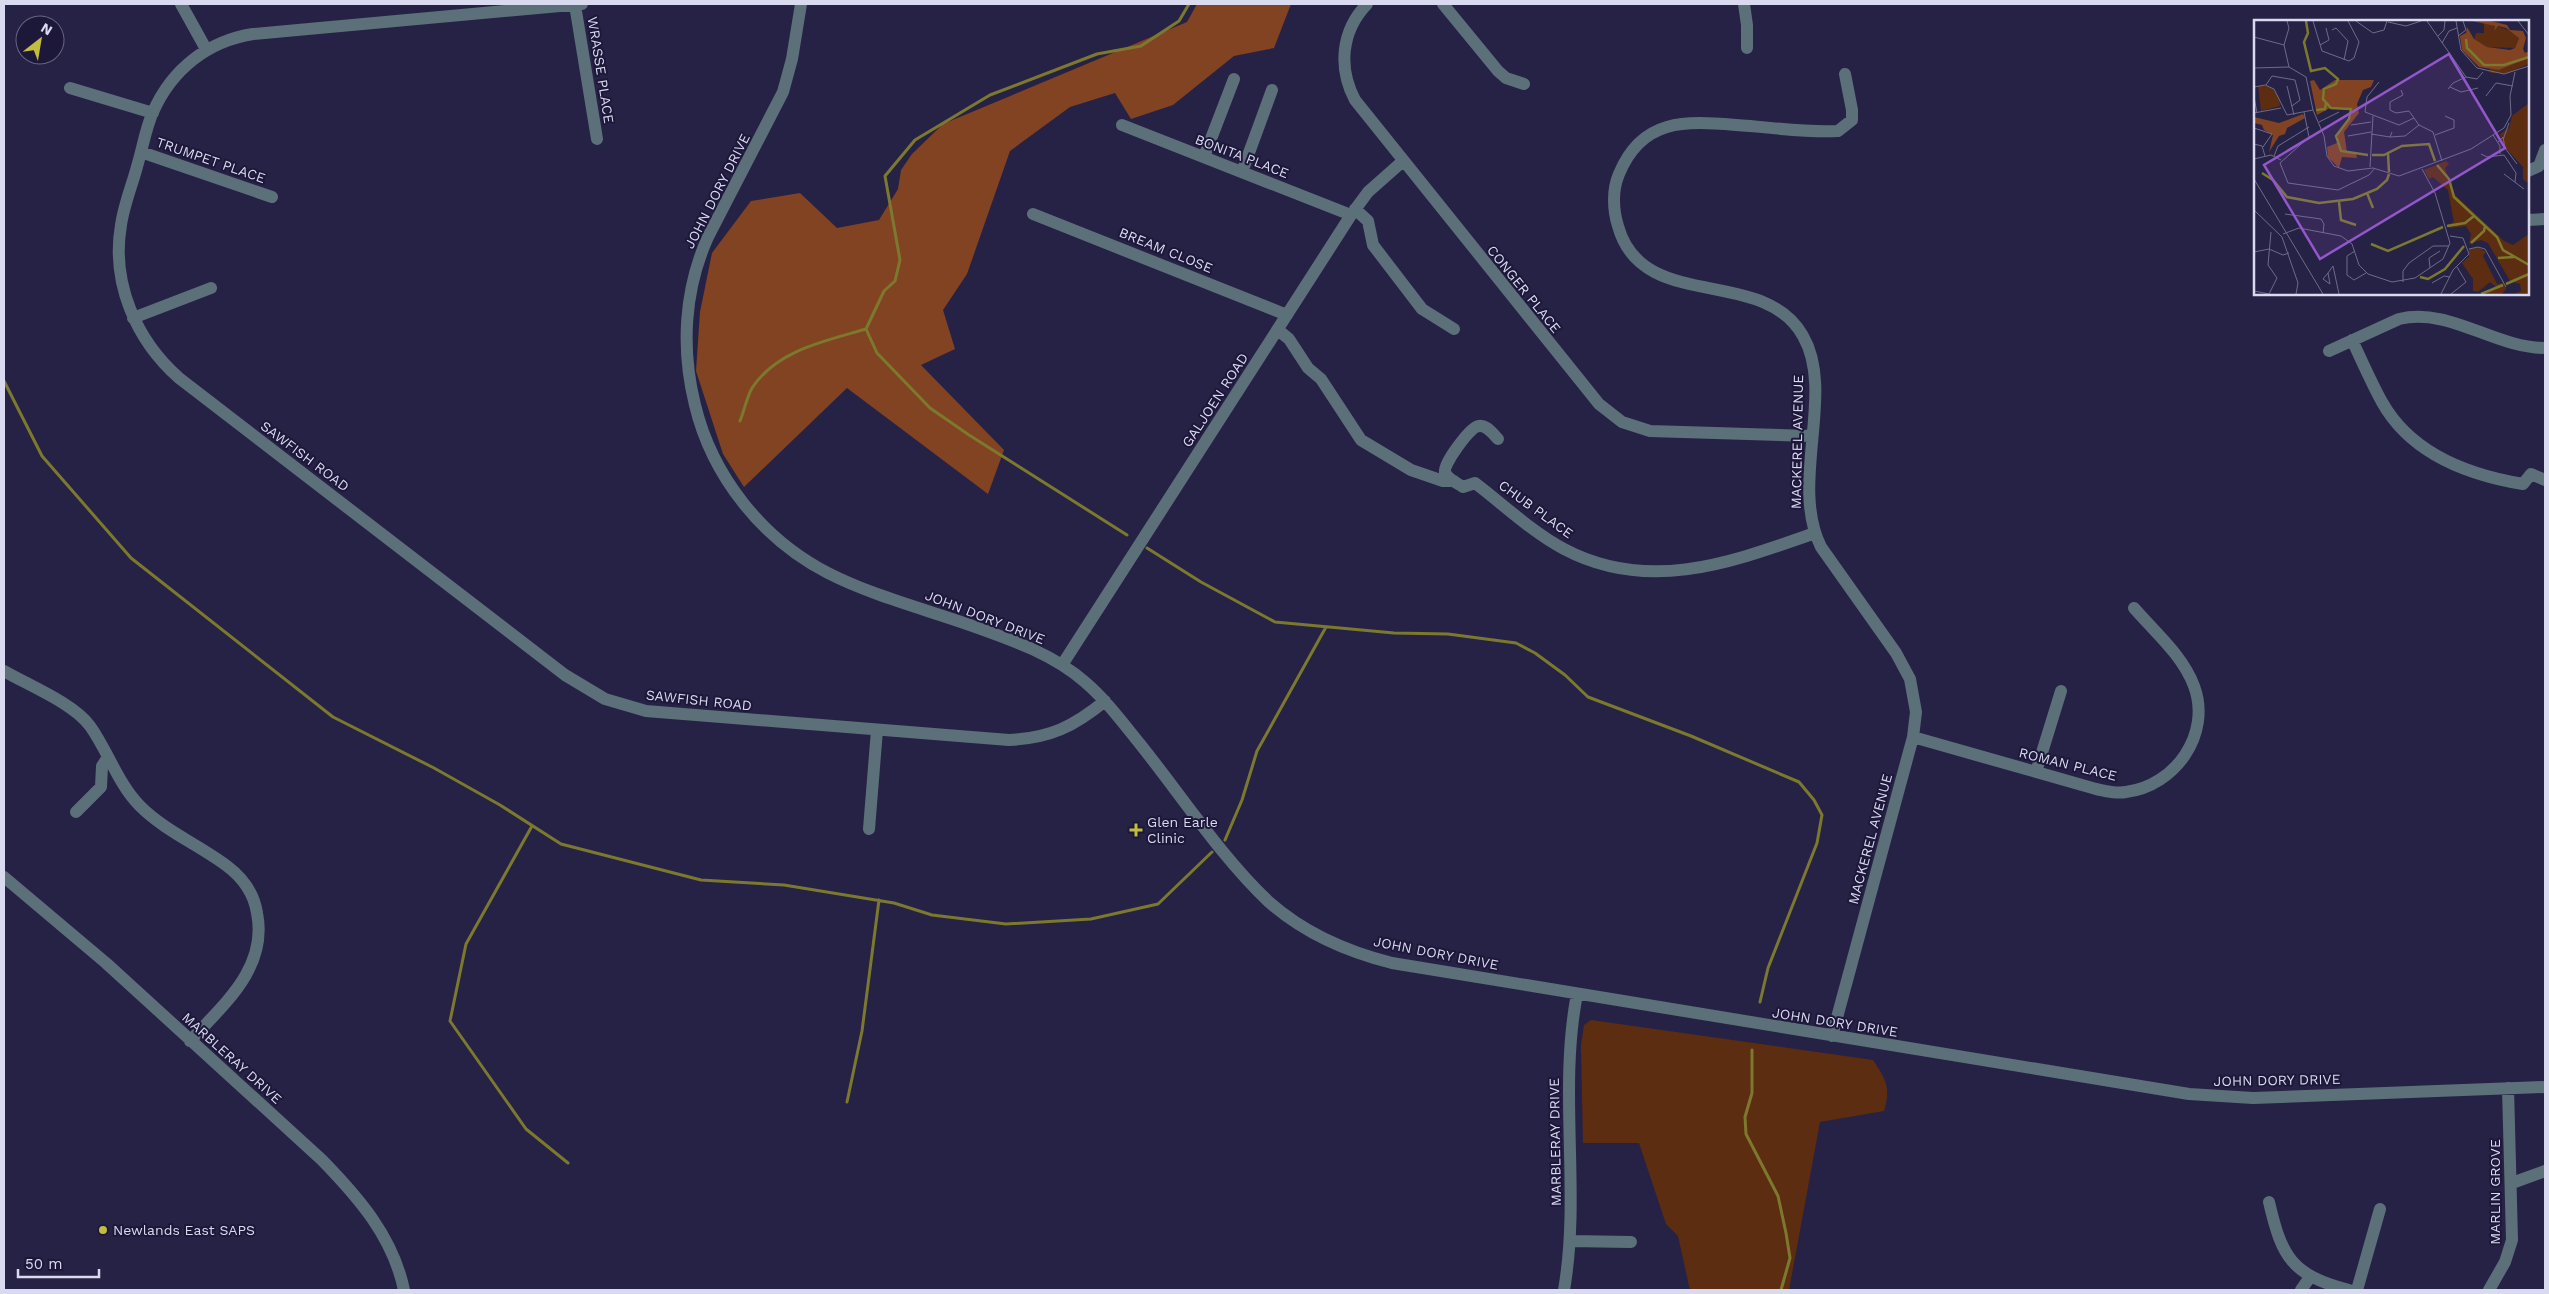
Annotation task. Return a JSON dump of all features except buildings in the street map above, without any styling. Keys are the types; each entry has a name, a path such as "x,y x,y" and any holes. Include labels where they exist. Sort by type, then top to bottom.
{"street":[{"path":"181,4 206,49"},
{"name":"SAWFISH ROAD","path":"578,4 253,34 234,38 206,49 178,73 153,112 121,225 120,242 124,290 133,318 154,354 179,378 566,675 596,694 626,706 646,711 1009,740 1044,736 1076,724 1105,702"},
{"name":"WRASSE PLACE","path":"578,4 597,139"},
{"name":"JOHN DORY DRIVE","path":"801,4 792,59 782,92 708,237 692,288 687,323 688,362 694,399 705,435 725,477 748,509 776,538 816,566 856,586 1007,639 1062,665 1086,683 1105,702 1242,874 1270,902 1306,928 1344,948 1392,963 2138,1087 2221,1097 2277,1098 2545,1087"},
{"name":"CONGER PLACE","path":"1367,4 1354,21 1346,41 1344,56 1345,73 1355,100 1585,389 1610,414 1622,422 1650,430 1811,436"},
{"path":"1443,4 1498,71 1506,78 1524,84"},
{"path":"1744,4 1747,25 1747,48"},
{"name":"MACKEREL AVENUE","path":"1832,1036 1913,737 1916,712 1910,679 1896,653 1821,547 1815,534 1810,513 1811,436 1815,382 1813,363 1807,344 1798,327 1786,315 1762,301 1689,284 1652,271 1639,261 1624,242 1616,219 1615,191 1618,176 1631,153 1650,134 1666,127 1692,122 1838,131 1847,126 1852,120 1852,110 1845,74"},
{"path":"1204,157 1234,79"},
{"path":"70,88 153,112"},
{"path":"1242,172 1272,90"},
{"name":"BONITA PLACE","path":"1122,125 1242,172 1353,212"},
{"path":"2529,171 2539,166 2545,150"},
{"name":"TRUMPET PLACE","path":"141,152 272,197"},
{"name":"GALJOEN ROAD","path":"1062,665 1353,212 1375,185 1403,161"},
{"path":"1353,212 1368,221 1373,245 1422,309 1454,329"},
{"name":"BREAM CLOSE","path":"1033,214 1287,315"},
{"path":"2529,220 2545,219"},
{"path":"133,318 212,288"},
{"path":"2329,350 2399,319 2411,316 2429,317 2453,322 2516,344 2545,348"},
{"path":"1278,330 1290,339 1308,368 1321,378 1361,440 1411,470 1443,481 1454,481"},
{"path":"2352,340 2383,403 2400,425 2421,446 2452,464 2487,477 2523,484 2531,474 2545,480"},
{"path":"1454,481 1446,474 1445,466 1463,440 1476,427 1482,426 1493,431 1498,439"},
{"name":"CHUB PLACE","path":"1454,481 1463,487 1475,483 1546,538 1565,550 1605,564 1626,568 1655,572 1709,567 1815,534"},
{"name":"ROMAN PLACE","path":"1913,737 2096,789 2125,793 2146,787 2165,777 2176,768 2190,749 2197,729 2198,712 2194,686 2179,658 2134,608"},
{"path":"4,671 78,714 88,724 137,803 157,820 233,871 248,888 257,910 260,935 256,956 242,983 190,1041"},
{"path":"2036,772 2061,691"},
{"path":"869,830 877,730"},
{"path":"76,812 101,787 102,766 108,757"},
{"name":"MARBLERAY DRIVE","path":"4,877 106,963 349,1188 383,1234 397,1265 404,1290"},
{"name":"MARBLERAY DRIVE","path":"1564,1290 1570,1241 1568,1066 1570,1031 1577,994"},
{"name":"MARLIN GROVE","path":"2489,1290 2506,1262 2511,1246 2512,1184 2508,1088"},
{"path":"2512,1184 2545,1171"},
{"path":"2269,1202 2276,1234 2283,1249 2293,1263 2310,1277 2349,1290"},
{"path":"2357,1290 2380,1209"},
{"path":"1570,1241 1631,1242"},
{"path":"2302,1290 2310,1277"}],"shaded area":[{"path":"1197,4 1291,4 1274,48 1234,56 1173,105 1131,119 1115,93 1070,107 1010,151 967,274 943,310 955,349 921,365 1004,450 988,494 847,388 744,487 723,454 696,371 700,312 712,253 751,201 800,193 837,228 879,220 898,189 901,170 912,154 943,124 1187,22"},
{"path":"1591,1020 1873,1060 1886,1084 1887,1096 1884,1111 1820,1122 1789,1290 1690,1290 1678,1236 1666,1224 1639,1143 1583,1143 1581,1045 1584,1025"}],"waterway":[{"path":"1127,535 969,435 930,408 877,353 866,329 884,291 895,281 900,260 885,176 915,140 990,95 1097,54 1141,46 1179,21 1189,4"},
{"path":"740,421 752,388 762,375 775,364 803,349 866,329"},
{"path":"4,381 42,456 131,558 333,717 434,768 500,805 561,844 701,880 784,885 894,903 932,915 1006,924 1091,919 1158,904 1212,852"},
{"path":"1147,548 1201,582 1275,622 1394,633 1448,634 1516,643 1535,653 1565,675 1588,697 1691,736 1799,782 1814,800 1822,815 1817,843 1768,968 1760,1002"},
{"path":"1225,840 1242,800 1257,751 1326,627"},
{"path":"532,826 466,944 450,1021 526,1129 568,1163"},
{"path":"847,1102 862,1031 879,900"},
{"path":"1752,1050 1752,1093 1745,1117 1746,1134 1778,1196 1790,1258 1781,1290"}],"place":[{"name":"Glen Earle Clinic","path":"1136,830"},
{"name":"Newlands East SAPS","path":"103,1230"}]}
